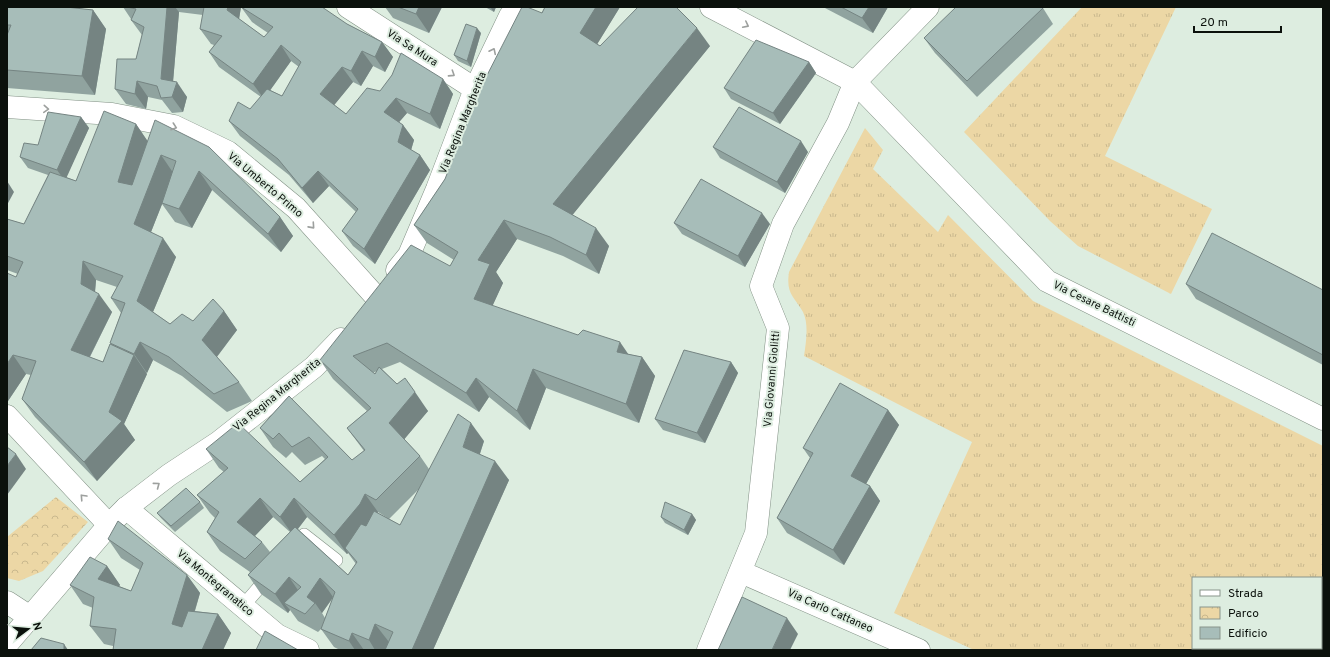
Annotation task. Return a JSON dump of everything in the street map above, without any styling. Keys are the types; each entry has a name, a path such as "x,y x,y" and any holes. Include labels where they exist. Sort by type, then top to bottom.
{"street":[{"name":"Via Sa Mura","path":"348,7 475,89"},
{"name":"Via Regina Margherita","path":"7,644 109,525 126,508 169,475 219,442 314,367 366,309 409,254 437,189 475,89 510,16 517,7"},
{"name":"Via Cesare Battisti","path":"711,7 855,82 1046,281 1323,419"},
{"name":"Via Giovanni Giolitti","path":"708,650 756,533 778,328 761,286 783,224 838,123 855,82 928,7"},
{"name":"Via Umberto Primo","path":"7,107 112,114 174,126 228,152 296,208 366,309"},
{"path":"7,416 109,525"},
{"name":"Via Montegranatico","path":"126,508 277,635 308,650"},
{"name":"Via Carlo Cattaneo","path":"741,572 919,650"},
{"path":"7,602 30,617"}],"lane":[{"path":"288,552 304,535 336,560"},
{"path":"243,606 278,564"}],"green space":[{"path":"1082,7 1176,7 1105,156 1212,209 1171,294 1078,246 1050,221 964,132"},
{"path":"865,128 883,150 873,169 938,232 948,215 1033,301 1323,446 1323,650 1282,649 1322,649 1322,577 1192,577 1192,649 1275,650 974,650 894,613 972,442 804,356 806,345 806,322 803,312 789,290 789,272"},
{"path":"56,497 88,522 43,571 19,581 7,578 7,537"}],"building":[{"path":"7,7 66,7 93,10 82,76 7,70 7,35 11,25 7,25"},
{"path":"127,7 167,7 161,79 177,82 172,97 161,98 157,86 137,81 135,94 115,89 117,59 136,59 144,27 131,20 136,9"},
{"path":"204,7 228,7 227,10 264,37 273,27 241,7 322,7 347,24 382,42 375,57 362,51 351,71 342,67 320,94 346,114 367,88 380,91 392,75 401,53 443,79 430,114 396,98 384,112 403,125 398,142 420,155 364,249 342,231 358,209 318,171 302,188 278,159 229,121 238,102 250,109 267,89 282,96 301,62 281,45 253,84 209,52 222,36 200,29"},
{"path":"398,7 419,7 416,14"},
{"path":"522,7 527,7 542,13 545,7 596,7 580,33 600,46 638,7 676,7 697,28 553,204 596,228 586,255 550,237 504,220 478,260 490,264 474,299 578,335 583,330 620,342 617,352 642,357 626,404 533,369 517,411 476,378 466,393 387,343 353,356 375,374 379,367 397,384 405,378 415,392 389,423 420,456 376,500 365,494 360,504 334,535 294,498 280,517 260,498 237,522 262,542 245,559 207,532 219,512 197,495 228,468 206,449 238,423 300,482 328,457 309,437 292,447 279,433 273,439 260,428 289,396 352,460 365,450 347,428 371,408 320,360 411,245 450,266 458,252 414,225 445,179 482,85"},
{"path":"841,7 869,7 862,18"},
{"path":"956,7 1043,8 967,81 924,38"},
{"path":"466,24 477,28 467,61 454,55"},
{"path":"756,40 809,62 773,113 724,88"},
{"path":"739,107 801,141 777,182 713,147"},
{"path":"104,111 136,124 118,182 132,185 155,120 209,147 280,217 268,234 199,171 179,209 162,203 176,161 161,155 134,224 163,238 137,301 170,324 182,314 193,321 213,299 224,311 202,340 239,382 214,394 169,357 140,342 134,354 110,343 125,303 111,298 123,276 83,261 81,284 99,294 71,350 103,362 110,344 134,355 109,412 122,421 84,462 22,399 36,361 13,355 7,364 7,273 16,277 23,262 7,256 7,219 24,224 50,172 76,181"},
{"path":"48,112 81,117 57,170 20,157 24,143 38,145"},
{"path":"701,179 762,213 738,256 674,223"},
{"path":"1212,233 1323,290 1323,355 1186,284"},
{"path":"684,350 731,362 697,433 655,419"},
{"path":"840,383 888,410 851,476 870,486 833,550 777,518 813,453 803,448"},
{"path":"458,414 471,423 463,447 495,461 412,650 385,650 393,632 375,624 369,640 352,633 349,641 321,629 335,592 320,578 307,597 315,603 305,614 284,603 301,587 289,577 275,594 248,575 295,527 348,575 357,562 345,548 361,524 366,526 374,511 400,525"},
{"path":"7,447 16,454 7,466"},
{"path":"186,488 200,502 171,526 157,513"},
{"path":"665,502 692,514 684,530 661,517"},
{"path":"118,521 187,575 172,624 182,627 188,611 218,614 202,650 113,650 116,629 90,626 94,597 70,585 90,557 107,566 98,579 131,591 143,563 108,539"},
{"path":"742,597 787,618 772,650 718,650"},
{"path":"265,631 298,650 256,650"},
{"path":"41,638 64,644 64,650 31,650"}]}
